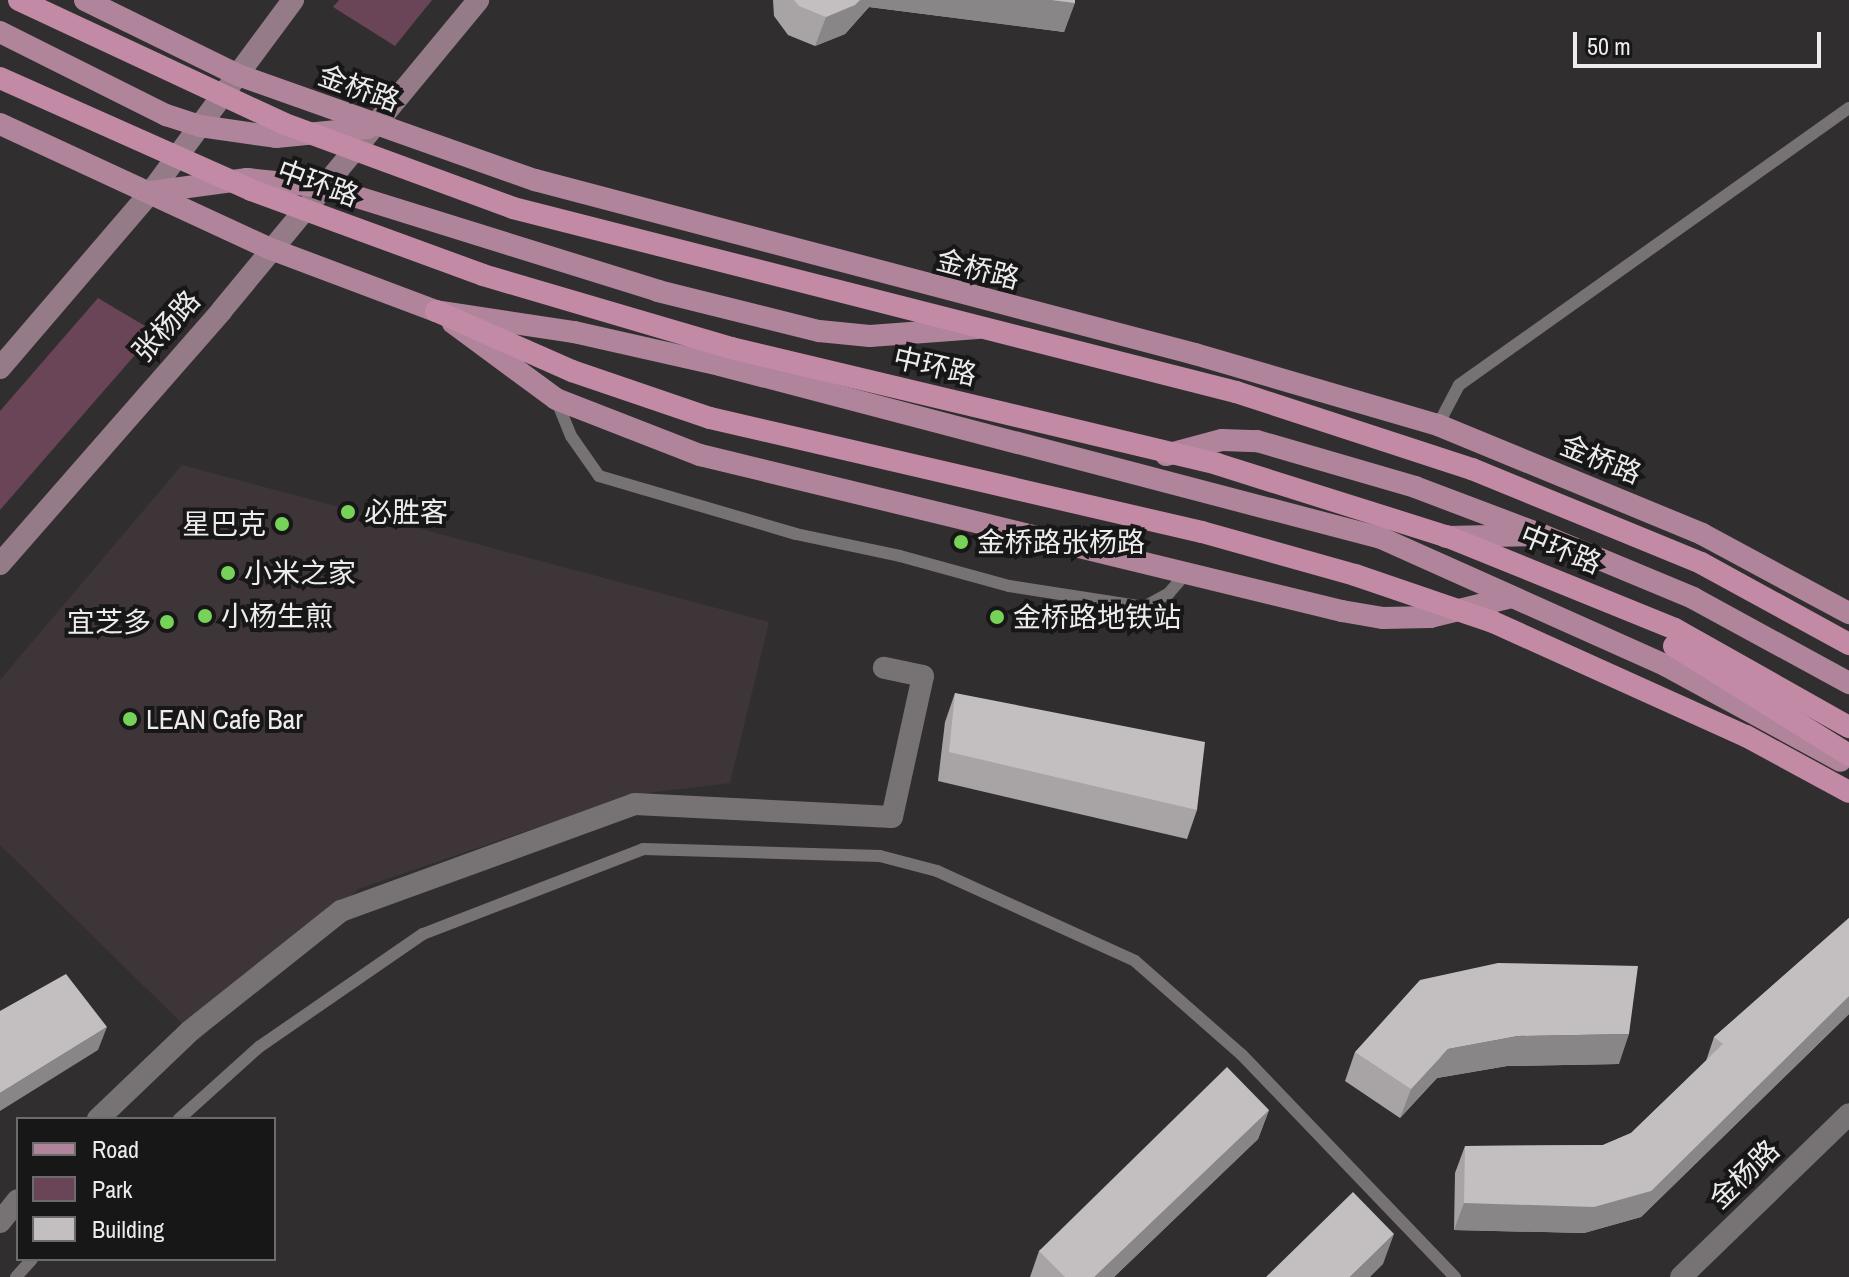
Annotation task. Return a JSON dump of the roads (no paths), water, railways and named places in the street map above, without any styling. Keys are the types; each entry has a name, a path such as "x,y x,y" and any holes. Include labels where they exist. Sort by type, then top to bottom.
{"highway":[{"name":"中环路","path":"19,0 285,124 513,208 1236,392 1472,469 1701,563 1849,644"},
{"name":"中环路","path":"0,78 251,190 483,275 731,348 1217,464 1446,536 1675,629 1849,727"},
{"path":"436,311 572,371 710,418 1202,532 1355,575 1493,622 1626,679 1849,792"},
{"path":"1562,581 1765,698 1849,755"}],"main road":[{"name":"金桥路","path":"85,0 238,75 376,127 535,180 1438,425 1702,534 1849,613"},
{"path":"0,368 151,192 293,0"},
{"name":"张杨路","path":"0,564 376,127 478,0"},
{"path":"0,32 166,115 200,126 276,137 376,127"},
{"path":"0,124 271,249 436,311 574,332 706,361 1381,538 1665,665 1849,765"},
{"path":"151,192 247,179 325,187 658,291 819,331 870,336 1067,322"},
{"path":"436,311 556,399 700,455 1383,618 1430,617 1512,597"},
{"path":"1119,467 1222,440 1257,441 1415,487 1542,535 1693,598 1849,683"},
{"path":"1381,538 1542,535"}],"street":[{"path":"100,1117 190,1031 341,911 635,804 892,817 923,676 884,668"},
{"name":"金杨路","path":"1681,1277 1849,1114"},
{"path":"0,1222 16,1202"}],"lane":[{"path":"1438,425 1459,385 1849,108"},
{"path":"556,399 571,436 599,476 796,534 1009,586 1144,607 1169,593 1188,571"},
{"path":"181,1117 259,1047 423,934 643,849 880,856 937,871 1135,961 1242,1055 1455,1277"},
{"path":"16,1277 30,1261"}],"place":[{"name":"必胜客","path":"348,512"},
{"name":"星巴克","path":"282,524"},
{"name":"金桥路张杨路","path":"961,542"},
{"name":"小米之家","path":"228,573"},
{"name":"小杨生煎","path":"205,616"},
{"name":"金桥路地铁站","path":"997,617"},
{"name":"宜芝多","path":"167,622"},
{"name":"LEAN Cafe Bar","path":"130,719"}]}
